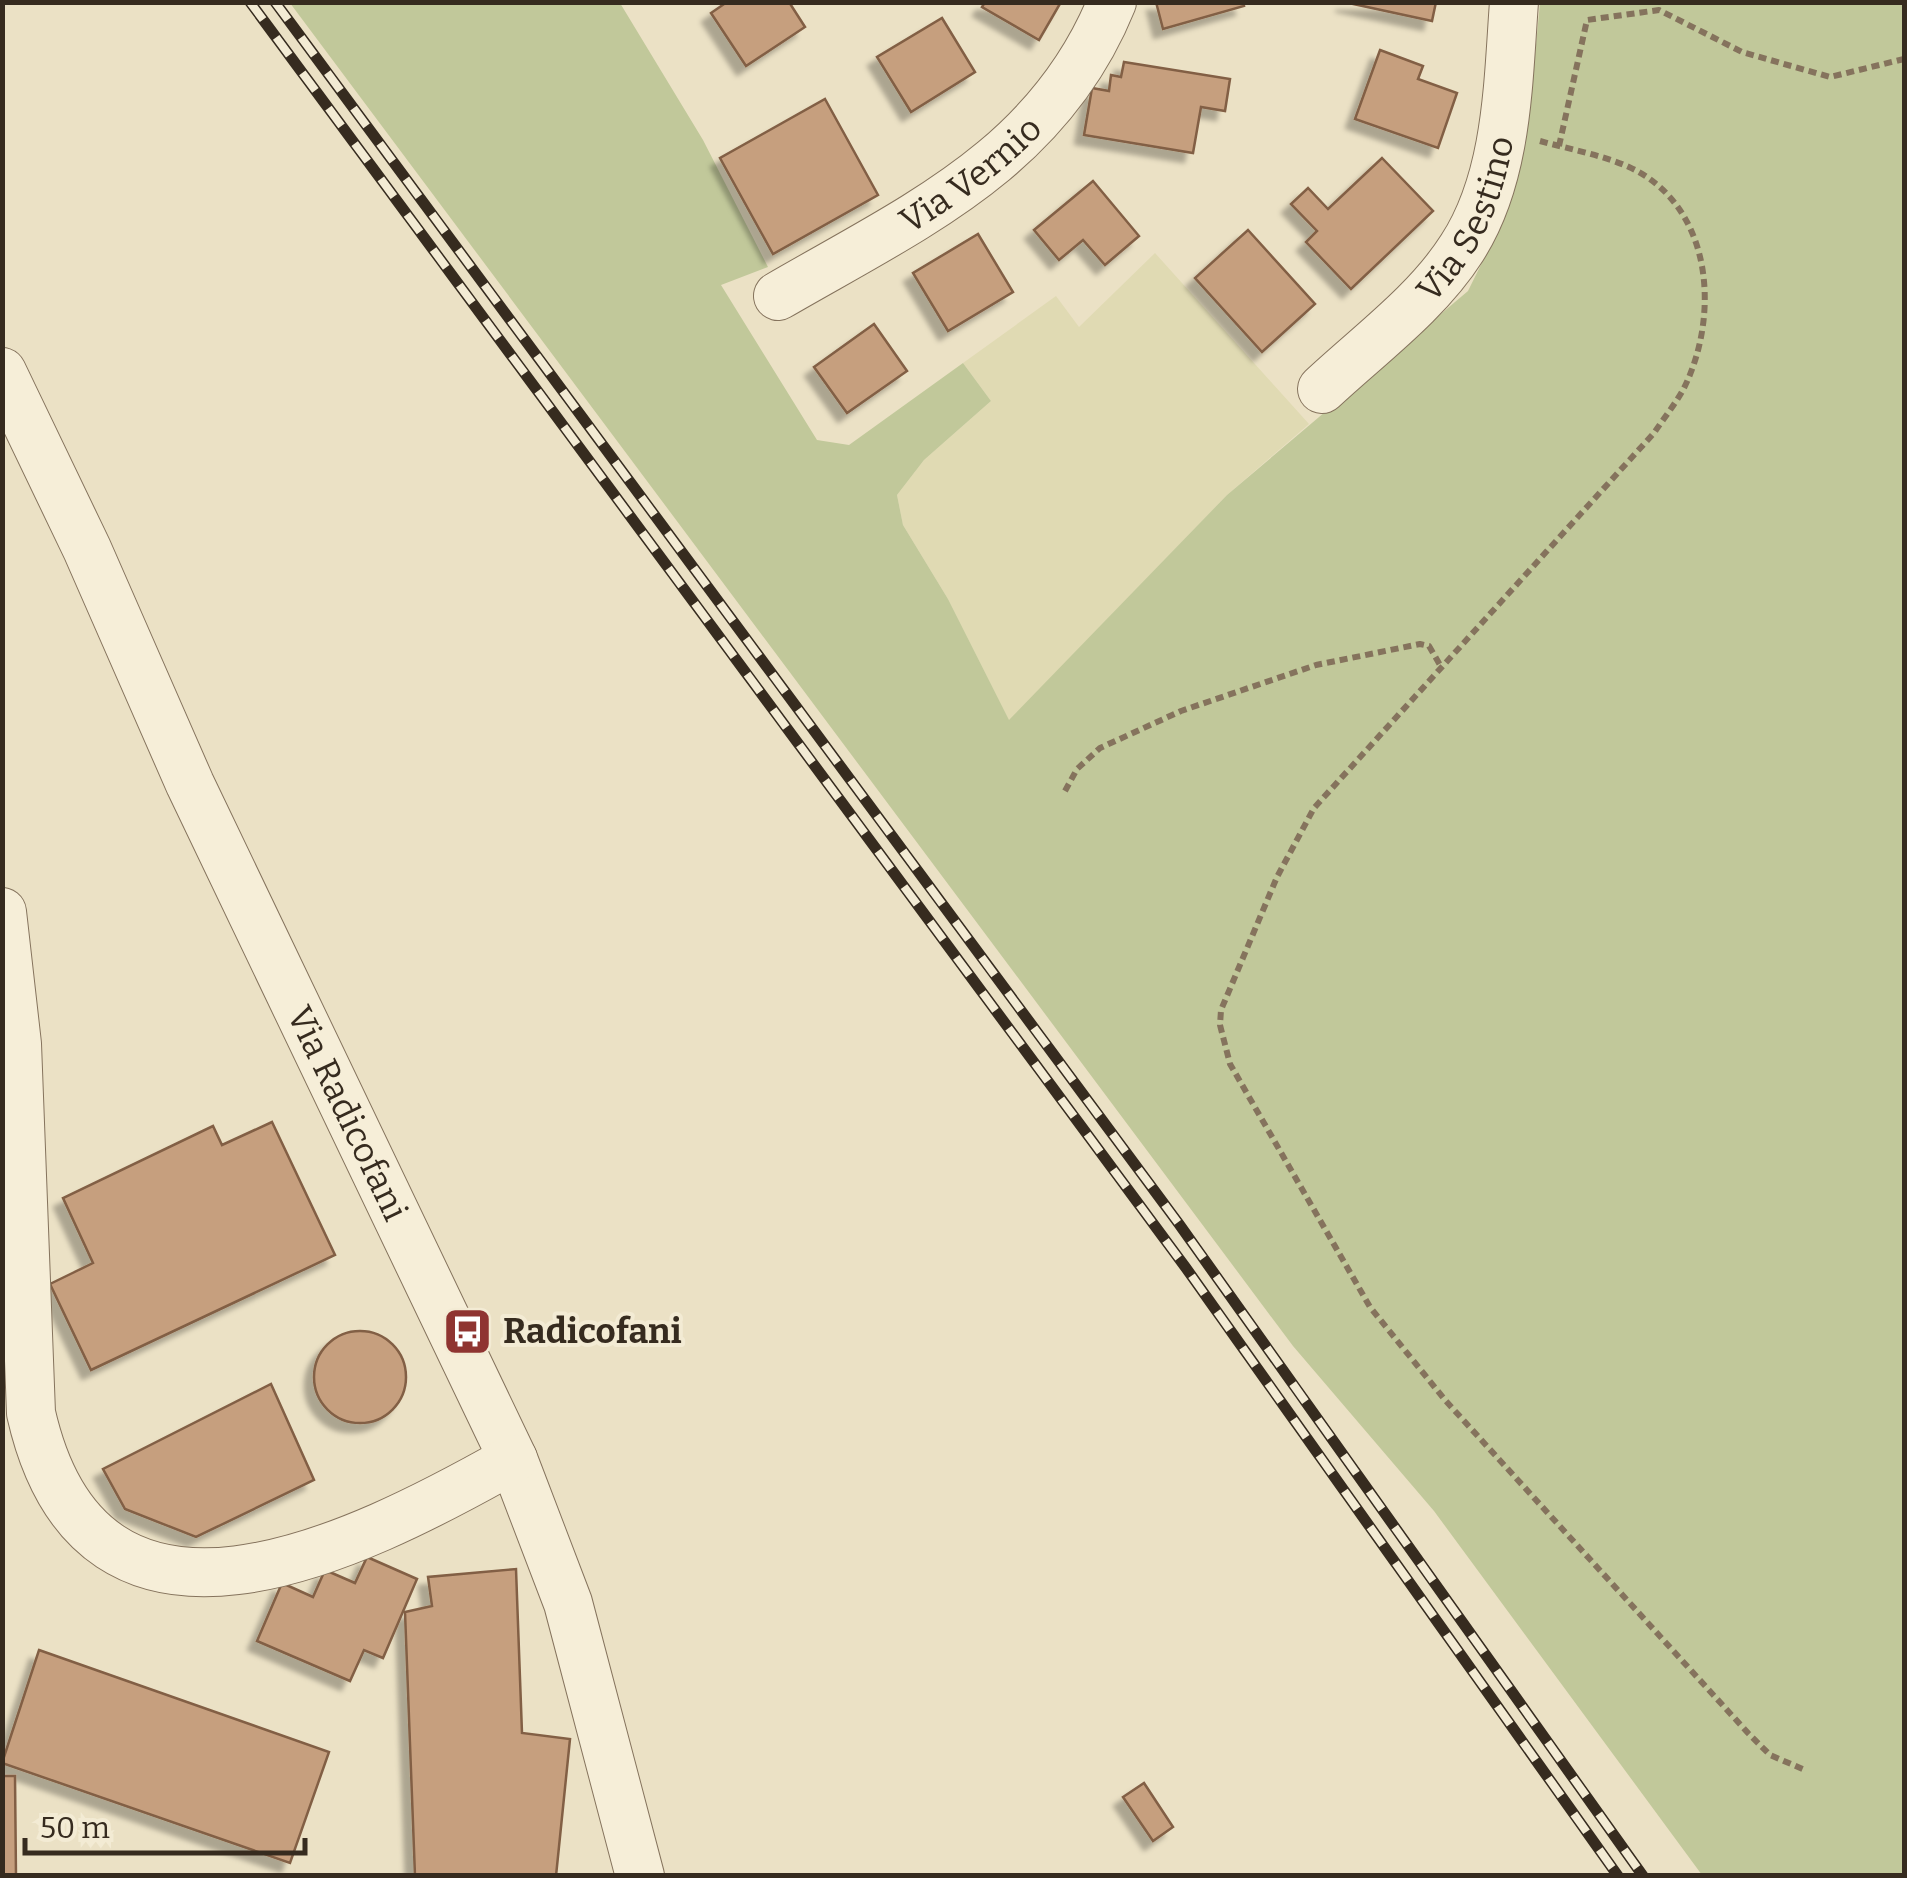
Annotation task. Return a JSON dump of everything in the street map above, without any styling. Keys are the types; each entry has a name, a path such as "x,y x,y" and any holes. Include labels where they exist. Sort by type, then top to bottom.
{"street":[{"name":"Via Vernio","path":"778,296 938,204 1000,158 1083,64 1112,2"},
{"name":"Via Sestino","path":"1322,388 1418,300 1462,248 1483,203 1502,130 1514,2"},
{"name":"Via Radicofani","path":"2,372 87,549 190,784 513,1459 568,1603 640,1876"},
{"path":"2,912 17,1044 31,1413 46,1462 86,1526 118,1552 164,1569 190,1572 264,1567 312,1555 383,1528 513,1459"}],"path":[{"path":"1558,146 1587,20 1659,10 1742,52 1830,77 1904,59"},
{"path":"1502,130 1629,168 1671,196 1692,230 1705,273 1702,332 1684,387 1654,433 1314,808 1277,876 1221,1010 1220,1024 1230,1064 1370,1308 1432,1385 1748,1734 1770,1755 1805,1770"},
{"path":"1065,792 1076,768 1100,748 1181,712 1316,665 1420,644 1430,646 1440,665"}],"shaded area":[{"path":"1155,253 1309,424 1227,495 1009,721 948,599 903,525 897,495 924,460 991,401 963,363 1056,296 1079,327"}],"green space":[{"path":"290,3 620,3 703,140 768,267 721,285 817,440 849,445 963,363 991,401 924,460 897,495 903,525 948,599 1009,720 1227,495 1468,291 1506,214 1530,107 1540,3 1904,3 1904,1875 1702,1875 1434,1511 1293,1346"}],"building":[{"path":"727,2 789,2 805,27 746,66 711,13"},
{"path":"985,2 1061,2 1039,40 982,7"},
{"path":"1156,2 1243,2 1244,6 1163,29"},
{"path":"1344,2 1436,2 1432,21"},
{"path":"942,18 975,72 911,112 877,57"},
{"path":"1380,50 1423,66 1418,79 1457,93 1438,148 1355,119"},
{"path":"1124,62 1230,79 1225,111 1201,107 1193,153 1084,135 1092,88 1109,91 1111,75 1121,77"},
{"path":"825,99 878,195 773,254 720,158"},
{"path":"1382,158 1433,211 1351,289 1306,242 1317,231 1291,204 1308,188 1328,209"},
{"path":"1093,181 1139,236 1105,265 1083,240 1059,260 1034,230"},
{"path":"1248,230 1315,304 1262,352 1195,278"},
{"path":"978,234 1013,292 948,331 913,273"},
{"path":"874,324 907,371 847,413 814,367"},
{"path":"272,1122 335,1255 91,1370 50,1284 93,1263 63,1198 213,1126 222,1145"},
{"path":"360,1331 377,1335 392,1345 402,1360 406,1377 402,1394 392,1409 377,1419 360,1423 343,1419 328,1409 318,1394 314,1377 318,1360 328,1345 343,1335"},
{"path":"271,1384 314,1480 196,1537 125,1509 103,1469"},
{"path":"367,1557 417,1579 383,1658 364,1650 350,1681 257,1641 282,1583 313,1597 325,1570 355,1583"},
{"path":"516,1569 522,1733 570,1739 556,1876 415,1876 405,1612 432,1606 428,1577"},
{"path":"39,1650 329,1752 290,1863 2,1763"},
{"path":"2,1776 15,1776 16,1876 2,1876"},
{"path":"1144,1783 1173,1827 1153,1841 1123,1797"}],"railway":[{"path":"250,2 1186,1268 1618,1876"},
{"path":"275,2 1179,1224 1643,1876"}],"place":[{"name":"Radicofani","path":"468,1331"}]}
